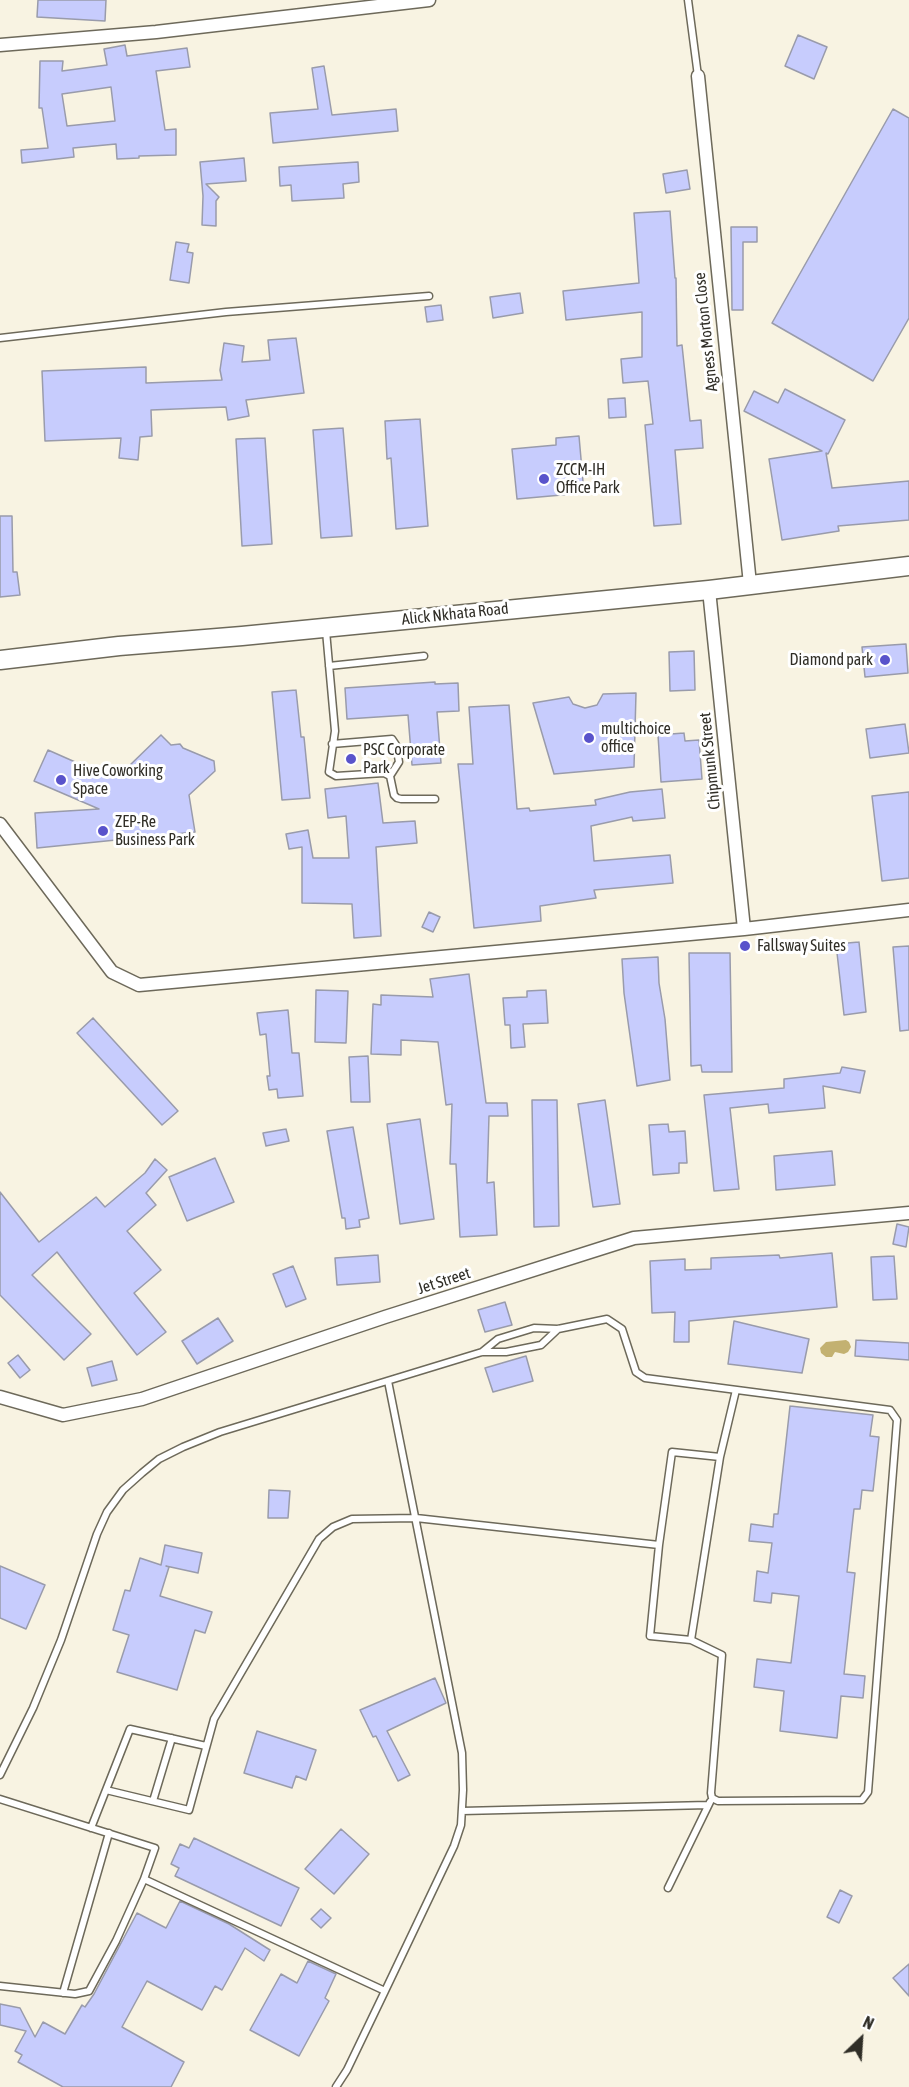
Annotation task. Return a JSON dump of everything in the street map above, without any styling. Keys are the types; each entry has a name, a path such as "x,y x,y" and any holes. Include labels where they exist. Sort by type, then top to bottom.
{"main road":[{"name":"Alick Nkhata Road","path":"0,660 119,646 709,590 909,566"}],"street":[{"path":"0,45 156,32 429,0"},
{"name":"Agness Morton Close","path":"698,76 750,584"},
{"name":"Chipmunk Street","path":"709,590 744,929"},
{"path":"0,824 112,972 139,985 744,929 909,910"},
{"name":"Jet Street","path":"0,1396 63,1415 142,1399 385,1317 634,1238 909,1213"}],"lane":[{"path":"688,0 698,76"},
{"path":"0,338 226,312 429,296"},
{"path":"326,627 335,731 329,772 333,775 384,772 390,776 394,795 397,798 435,798"},
{"path":"329,666 424,656"},
{"path":"332,744 392,739 396,745 399,762 390,776"},
{"path":"482,1352 498,1339 534,1328 558,1329 607,1318 622,1329 636,1372 645,1378 890,1410 897,1420 868,1792 862,1800 718,1801 712,1798"},
{"path":"0,1775 33,1708 61,1640 97,1534 108,1512 123,1490 159,1459 220,1432 482,1352 506,1352 542,1345 558,1329"},
{"path":"336,2087 347,2070 385,1991 454,1846 461,1825 462,1753 388,1381"},
{"path":"692,1640 720,1457 736,1390"},
{"path":"668,1888 712,1798 722,1655 692,1640 650,1636 659,1545 672,1452 720,1457"},
{"path":"106,1790 189,1810 214,1719 319,1539 333,1527 352,1519 416,1518 659,1545"},
{"path":"91,1828 130,1729 206,1746"},
{"path":"153,1801 172,1738"},
{"path":"0,1799 155,1848 144,1879 116,1941 89,1991 75,1994 0,1986"},
{"path":"462,1811 708,1805"},
{"path":"63,1993 109,1833"},
{"path":"144,1879 385,1991"}],"shaded area":[{"path":"846,1340 851,1347 848,1352 844,1354 835,1352 832,1357 826,1357 821,1353 820,1348 826,1342"}],"building":[{"path":"38,0 106,0 105,21 37,17"},
{"path":"798,35 827,47 814,79 785,66"},
{"path":"125,45 127,56 187,48 190,67 156,71 165,130 176,129 176,155 117,159 116,144 73,148 74,157 22,163 21,150 48,148 42,108 39,108 40,61 63,61 62,71 107,65 104,49","holes":["111,87 115,121 67,126 62,94"]},
{"path":"324,66 332,115 396,109 398,131 273,143 270,113 318,109 312,68"},
{"path":"893,109 909,118 909,318 873,381 772,323"},
{"path":"244,158 246,181 206,184 219,197 216,201 216,226 202,225 203,196 200,162"},
{"path":"358,162 359,182 343,184 344,198 292,201 291,185 280,186 279,167"},
{"path":"687,170 690,189 666,193 663,174"},
{"path":"670,211 676,278 677,346 682,345 690,421 701,420 703,448 675,450 681,524 654,526 645,425 653,424 648,381 623,383 621,359 642,357 642,312 566,320 563,291 639,283 634,213"},
{"path":"731,227 757,227 757,242 743,242 743,310 732,310"},
{"path":"176,242 189,244 187,252 193,253 189,283 170,280"},
{"path":"520,293 523,313 493,318 490,297"},
{"path":"441,305 443,320 427,322 425,307"},
{"path":"296,338 304,393 246,400 249,416 228,420 226,407 151,410 152,436 140,437 138,460 119,458 121,438 45,441 42,371 146,367 146,383 222,380 220,370 224,343 244,346 242,362 270,360 268,340"},
{"path":"785,389 845,420 828,454 826,453 832,488 909,481 909,520 838,526 839,531 782,540 769,459 822,451 744,411 754,391 778,403"},
{"path":"625,398 626,417 609,418 608,399"},
{"path":"420,419 428,526 396,529 391,458 387,459 385,421"},
{"path":"343,428 352,536 321,538 313,430"},
{"path":"579,436 584,493 517,499 512,449 556,445 556,438"},
{"path":"265,438 272,544 242,546 236,439"},
{"path":"0,516 12,516 13,572 17,572 20,595 0,597"},
{"name":"Diamond park","path":"906,644 908,673 865,677 862,647"},
{"path":"694,651 695,690 670,691 669,652"},
{"path":"435,682 435,684 458,683 459,711 437,712 441,763 412,765 408,715 347,719 345,688"},
{"path":"296,690 301,737 304,737 310,798 282,800 272,692"},
{"name":"multichoice office","path":"636,693 634,767 554,774 533,703 569,697 573,704 585,708 597,705 603,694"},
{"path":"509,705 517,809 529,808 530,811 596,805 595,800 630,792 662,789 665,818 633,821 632,817 591,826 594,861 670,855 673,883 594,890 596,898 540,906 541,921 474,928 458,764 473,764 469,707"},
{"path":"905,724 909,753 870,758 866,729"},
{"path":"684,733 685,741 699,740 702,779 661,782 658,735"},
{"path":"161,735 171,745 180,744 183,748 214,761 215,771 189,795 195,832 37,848 35,813 99,809 34,781 48,750 91,769 129,766"},
{"path":"378,783 383,823 415,821 417,843 376,847 381,936 354,938 352,904 302,903 302,847 289,849 286,834 308,830 313,858 349,858 346,816 328,818 325,789"},
{"path":"909,792 909,878 882,881 872,796"},
{"path":"429,912 440,917 433,932 422,927"},
{"path":"859,942 866,1012 844,1015 836,944"},
{"path":"909,946 909,1030 900,1031 893,947"},
{"path":"689,953 730,953 732,1072 702,1072 701,1065 691,1066"},
{"path":"658,957 670,1080 637,1086 624,993 622,959"},
{"path":"469,974 486,1103 507,1103 508,1116 489,1116 487,1183 494,1182 497,1235 460,1237 456,1164 450,1164 452,1104 446,1105 438,1042 401,1040 401,1055 371,1054 373,1004 381,1005 381,995 433,997 430,979"},
{"path":"316,990 348,991 346,1043 315,1042"},
{"path":"546,990 548,1023 523,1024 525,1047 511,1048 510,1025 505,1025 503,998 527,997 527,991"},
{"path":"288,1010 292,1053 299,1053 303,1096 278,1098 277,1089 269,1090 266,1034 260,1035 257,1013"},
{"path":"93,1018 178,1111 162,1125 77,1033"},
{"path":"368,1056 370,1102 351,1102 349,1057"},
{"path":"842,1067 865,1071 860,1093 823,1086 825,1108 769,1113 768,1104 730,1108 739,1189 714,1191 704,1095 784,1088 784,1079 840,1073"},
{"path":"532,1100 557,1100 559,1226 534,1227"},
{"path":"605,1100 620,1204 593,1207 578,1104"},
{"path":"420,1119 434,1219 400,1224 387,1124"},
{"path":"668,1124 669,1132 685,1131 687,1163 679,1163 679,1173 653,1175 649,1125"},
{"path":"353,1127 369,1218 359,1220 360,1227 346,1229 345,1218 342,1218 327,1131"},
{"path":"286,1129 289,1141 266,1146 263,1133"},
{"path":"832,1151 835,1185 776,1190 774,1156"},
{"path":"215,1158 234,1202 187,1221 169,1177"},
{"path":"155,1159 167,1170 146,1193 156,1205 127,1231 161,1270 134,1293 166,1332 137,1355 57,1252 32,1275 91,1334 64,1360 0,1295 0,1192 39,1242 96,1197 105,1207 145,1173"},
{"path":"897,1224 909,1227 906,1247 893,1244"},
{"path":"832,1253 837,1307 689,1321 689,1342 674,1342 675,1312 652,1313 650,1261 685,1259 685,1270 711,1269 711,1258 779,1255 780,1258"},
{"path":"378,1255 380,1282 337,1285 335,1258"},
{"path":"894,1256 897,1299 873,1300 871,1257"},
{"path":"293,1266 306,1299 286,1307 273,1274"},
{"path":"505,1302 512,1325 485,1332 478,1310"},
{"path":"218,1318 233,1341 197,1364 182,1341"},
{"path":"734,1321 809,1339 802,1373 728,1364"},
{"path":"856,1340 909,1343 909,1360 855,1356"},
{"path":"18,1355 30,1370 20,1378 8,1363"},
{"path":"526,1356 533,1381 493,1392 485,1368"},
{"path":"112,1361 117,1380 92,1386 87,1368"},
{"path":"790,1406 873,1415 870,1436 879,1437 873,1491 862,1490 860,1509 854,1509 847,1572 855,1573 844,1674 865,1676 863,1698 841,1696 837,1738 780,1731 784,1691 754,1687 757,1659 791,1663 799,1596 772,1593 771,1603 754,1601 757,1571 768,1573 772,1543 749,1541 751,1524 773,1527 774,1514 778,1514"},
{"path":"269,1490 290,1491 288,1518 268,1518"},
{"path":"165,1545 202,1553 198,1573 166,1566 169,1567 160,1596 212,1612 205,1633 195,1630 177,1690 117,1672 129,1635 113,1630 125,1590 130,1591 140,1558 161,1565"},
{"path":"0,1566 45,1585 26,1629 0,1618"},
{"path":"435,1678 446,1703 387,1731 410,1775 398,1781 376,1736 373,1737 360,1710"},
{"path":"257,1731 316,1750 306,1780 296,1776 292,1788 244,1773"},
{"path":"341,1829 369,1854 334,1894 305,1869"},
{"path":"194,1838 299,1888 281,1926 175,1876 179,1868 171,1864 180,1844 189,1848"},
{"path":"840,1890 852,1896 839,1923 827,1917"},
{"path":"180,1901 229,1924 270,1950 264,1961 245,1948 222,1990 215,1986 202,2010 147,1981 122,2027 184,2062 171,2087 63,2087 18,2062 22,2055 15,2051 26,2031 0,2025 0,2004 20,2008 35,2037 43,2022 65,2034 82,2005 85,2007 94,1994 137,1913 166,1928"},
{"path":"321,1909 331,1918 321,1928 311,1919"},
{"path":"308,1961 336,1974 325,1998 329,2001 299,2056 250,2030 281,1974 297,1983"},
{"path":"909,1964 909,1996 893,1978"}],"place":[{"name":"ZCCM-IH Office Park","path":"544,479"},
{"name":"Diamond park","path":"885,660"},
{"name":"multichoice office","path":"589,738"},
{"name":"PSC Corporate Park","path":"351,759"},
{"name":"Hive Coworking Space","path":"61,780"},
{"name":"ZEP-Re Business Park","path":"103,831"},
{"name":"Fallsway Suites","path":"745,946"}]}
